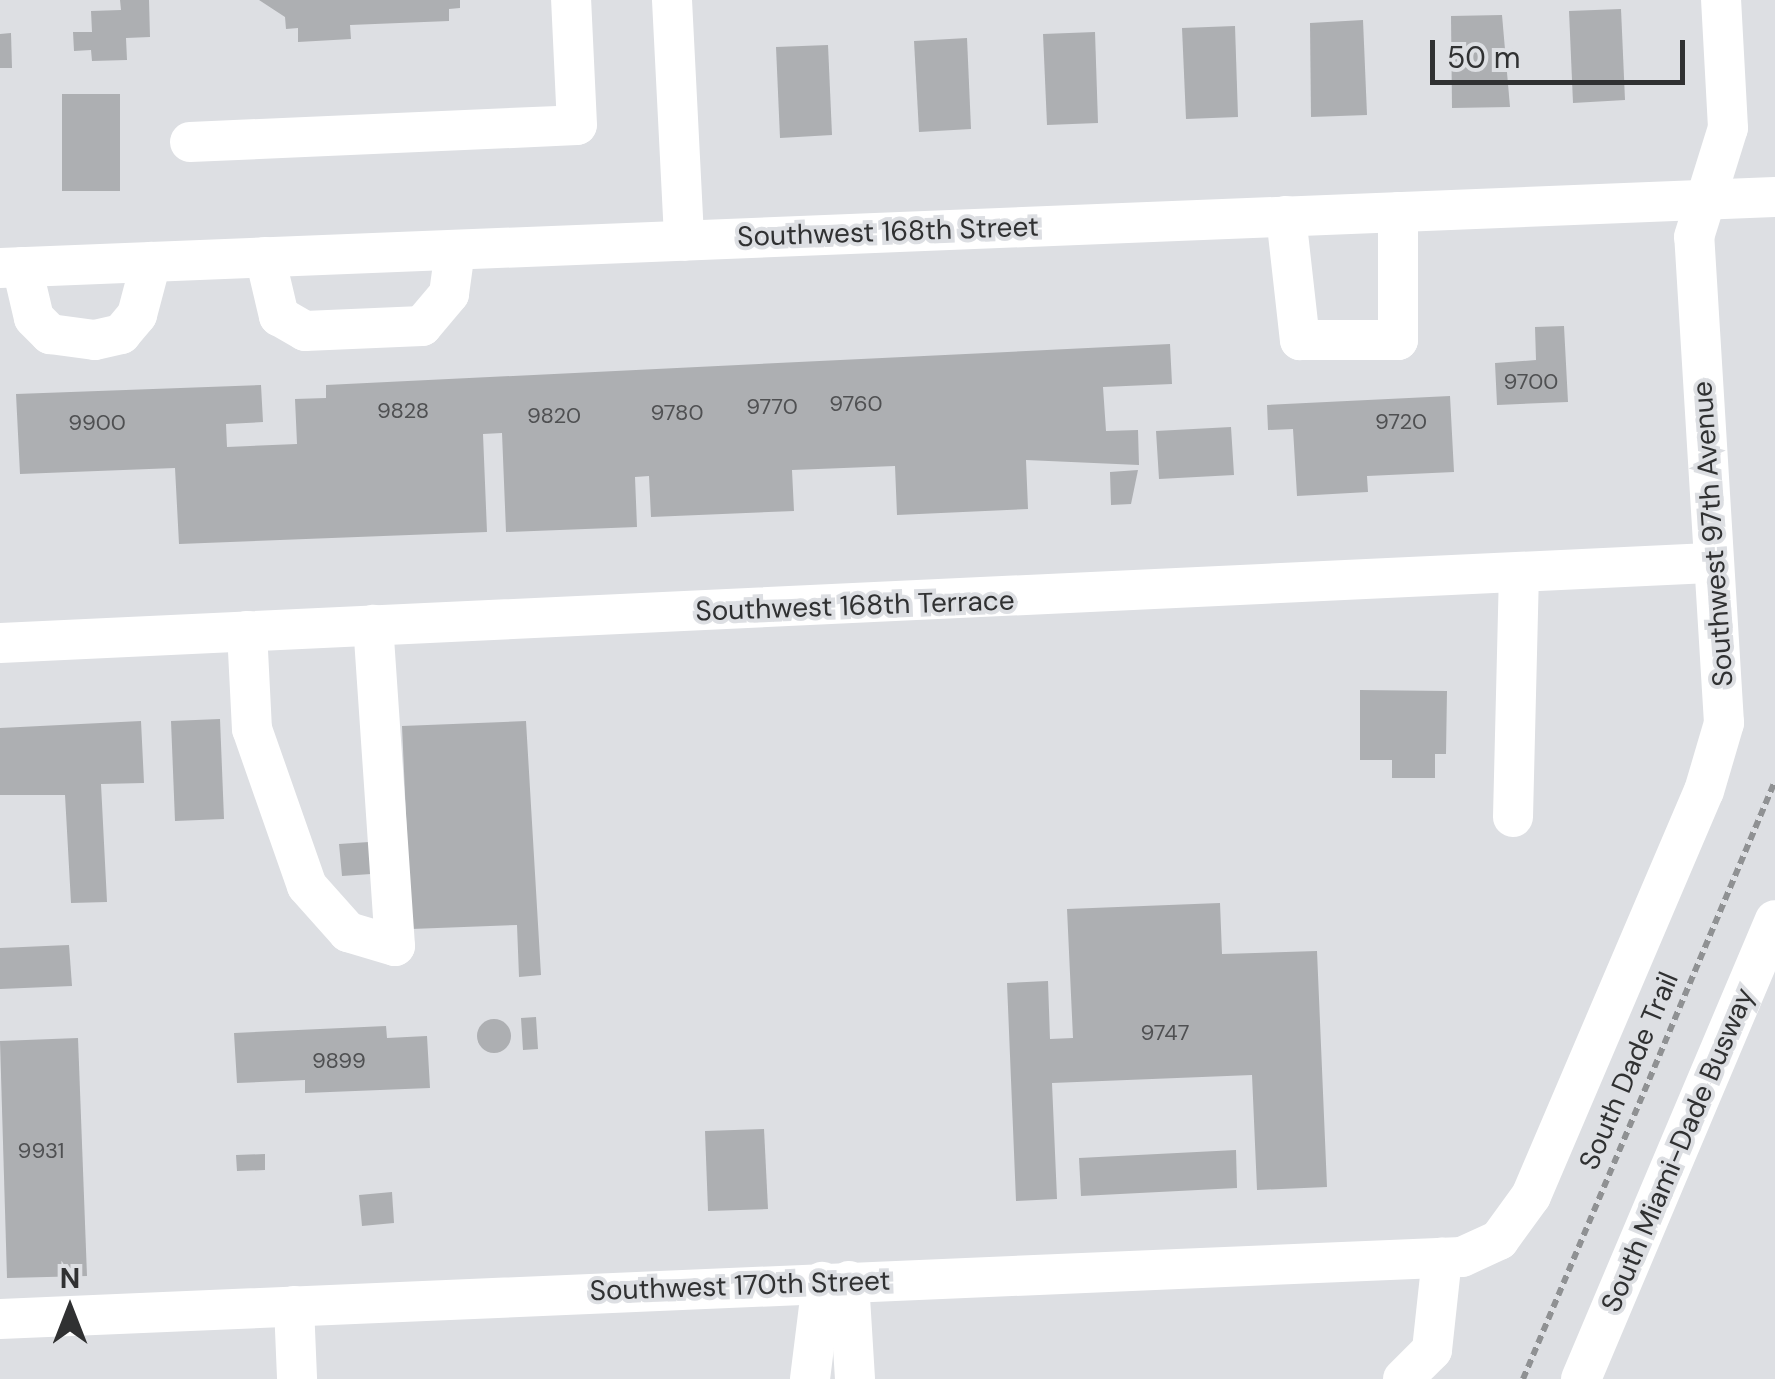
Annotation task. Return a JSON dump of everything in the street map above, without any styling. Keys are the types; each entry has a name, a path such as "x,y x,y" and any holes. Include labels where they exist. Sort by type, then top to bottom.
{"street":[{"path":"190,142 577,125 571,0"},
{"path":"672,0 684,240"},
{"name":"Southwest 97th Avenue","path":"1461,1256 1523,1212 1712,768 1726,699 1709,563 1694,236 1728,128 1721,0"},
{"name":"Southwest 168th Street","path":"11,267 1775,197"},
{"path":"1286,216 1300,340 1398,340 1398,212"},
{"path":"265,258 280,316 304,332 422,326 449,294 455,250"},
{"path":"11,267 34,318 50,334 95,340 121,334 136,314 151,262"},
{"name":"Southwest 168th Terrace","path":"0,643 1519,575 1709,563"},
{"path":"1513,817 1519,575"},
{"path":"247,632 252,729 307,886 348,932 395,946 373,625"},
{"name":"South Miami-Dade Busway","path":"1581,1379 1775,920"},
{"path":"1404,1379 1432,1350 1461,1256"},
{"name":"Southwest 170th Street","path":"0,1319 1461,1256"},
{"path":"810,1379 835,1281"},
{"path":"835,1281 855,1379"},
{"path":"294,1306 296,1379"}],"path":[{"name":"South Dade Trail","path":"1523,1379 1775,781"}],"building":[{"path":"120,0 149,0 150,37 126,38 127,60 92,61 91,50 74,51 73,32 92,32 91,11 121,10"},
{"path":"259,0 460,0 460,8 449,9 449,21 350,25 351,39 298,42 298,28 286,29 285,17"},
{"path":"1621,9 1625,100 1573,103 1569,11"},
{"path":"1502,15 1510,107 1452,108 1451,16"},
{"path":"1363,20 1367,115 1311,117 1310,23"},
{"path":"1235,26 1238,117 1186,119 1182,28"},
{"path":"1095,32 1098,123 1047,125 1043,34"},
{"path":"11,33 12,68 0,68 0,34"},
{"path":"967,38 971,129 919,132 914,41"},
{"path":"828,45 832,135 780,138 776,47"},
{"path":"62,94 120,94 120,191 62,191"},
{"path":"1564,326 1568,402 1497,405 1495,363 1536,360 1535,327"},
{"path":"1170,344 1172,384 1103,387 1106,431 1138,430 1139,465 1026,460 1028,509 897,515 895,466 792,470 794,511 651,517 649,476 635,477 637,527 506,532 502,433 483,434 487,532 179,544 175,468 20,474 16,394 261,385 263,422 226,424 227,447 297,444 295,399 326,398 326,385"},
{"path":"1450,396 1454,472 1367,476 1368,492 1297,496 1293,429 1268,430 1267,405"},
{"path":"1231,427 1234,475 1159,479 1156,431"},
{"path":"1138,470 1131,504 1111,505 1110,472"},
{"path":"1360,690 1447,691 1446,754 1435,754 1435,778 1392,778 1392,760 1360,760"},
{"path":"220,719 224,819 175,821 171,721"},
{"path":"141,721 144,783 101,784 107,902 71,903 65,795 0,795 0,728"},
{"path":"526,721 541,975 519,977 517,925 411,929 402,726"},
{"path":"369,842 371,874 342,876 339,844"},
{"path":"1220,903 1222,954 1317,951 1327,1187 1257,1190 1252,1075 1052,1083 1057,1199 1016,1201 1007,983 1048,981 1050,1039 1073,1038 1067,909"},
{"path":"69,945 72,986 0,989 0,948"},
{"path":"536,1017 538,1049 523,1050 521,1018"},
{"path":"494,1019 506,1024 511,1036 506,1048 494,1053 482,1048 477,1036 482,1024"},
{"path":"386,1026 387,1038 427,1036 430,1088 305,1093 305,1080 237,1083 234,1033"},
{"path":"78,1038 87,1276 7,1278 0,1041"},
{"path":"764,1129 768,1209 708,1211 705,1131"},
{"path":"1236,1150 1237,1188 1081,1196 1079,1158"},
{"path":"265,1154 265,1170 237,1171 236,1155"},
{"path":"392,1192 394,1223 362,1226 359,1195"}]}
